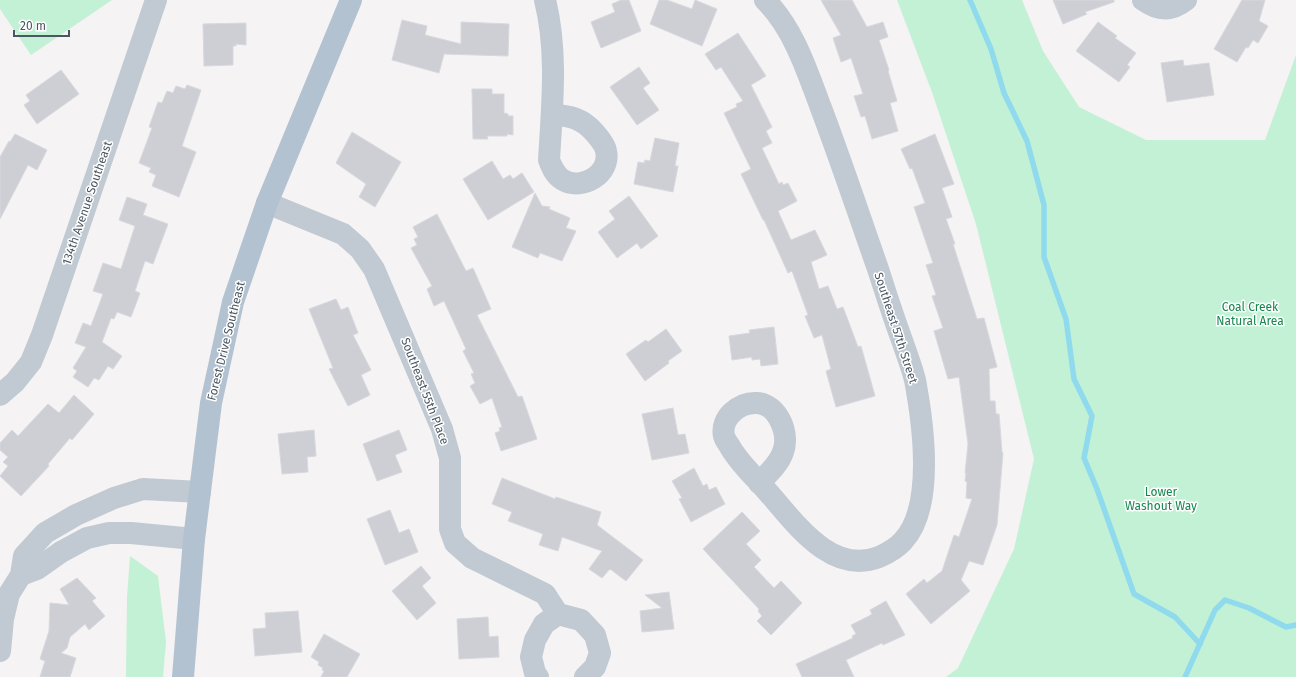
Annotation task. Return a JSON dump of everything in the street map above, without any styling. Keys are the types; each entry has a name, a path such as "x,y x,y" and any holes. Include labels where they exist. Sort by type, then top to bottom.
{"main road":[{"name":"Forest Drive Southeast","path":"183,677 194,539 211,403 233,302 267,203 351,0"}],"street":[{"name":"134th Avenue Southeast","path":"0,395 15,382 31,362 42,335 156,0"},
{"path":"545,0 549,16 553,70 552,115"},
{"name":"Southeast 57th Street","path":"760,483 811,541 830,554 849,561 869,561 890,552 904,541 916,522 924,489 923,432 912,371 842,164 801,56 788,31 765,0"},
{"path":"1143,0 1151,6 1160,9 1180,5 1186,0"},
{"name":"Southeast 55th Place","path":"267,203 343,234 360,249 374,269 442,429 450,458 450,529 455,543 472,558 545,594 558,614"},
{"path":"0,650 3,619 9,594 21,575 24,556 45,533 76,515 114,498 144,489 200,492"},
{"path":"21,575 37,569 61,552 87,538 109,533 131,533 194,539"},
{"path":"538,677 535,673 530,657 535,640 544,624 558,614 580,620 594,635 600,653 595,667 586,677"}],"green space":[{"path":"0,0 112,0 31,55 0,9"},
{"name":"Lower Washout Way","path":"897,0 1022,0 1043,51 1079,107 1146,140 1265,140 1296,55 1296,677 946,677 958,668 1014,549 1034,459 976,224 933,95"},
{"path":"130,556 158,576 166,642 163,677 126,677 127,597"}],"building":[{"path":"621,0 629,0 641,31 601,48 591,22 615,12 612,4"},
{"path":"659,0 667,0 692,9 695,0 717,9 702,46 650,24"},
{"path":"821,0 852,0 867,27 883,22 888,37 879,40 897,101 890,103 898,131 872,139 865,116 861,117 854,96 863,94 851,58 841,62 833,38 841,35"},
{"path":"1053,0 1114,0 1114,2 1085,12 1087,14 1063,24"},
{"path":"1242,0 1265,0 1259,21 1268,26 1258,43 1253,40 1248,48 1246,47 1237,62 1214,49"},
{"path":"402,20 427,26 425,35 461,44 461,22 509,24 508,56 444,54 439,73 392,60"},
{"path":"1098,22 1117,36 1115,38 1136,53 1127,65 1130,67 1119,82 1076,51"},
{"path":"246,23 246,45 236,44 236,46 233,46 233,65 204,66 203,24"},
{"path":"738,33 766,76 751,85 772,127 766,131 772,143 762,148 779,184 782,182 783,185 788,183 797,201 778,211 791,240 815,230 827,255 811,262 819,289 828,286 837,309 843,307 858,347 861,346 875,396 836,407 826,371 831,369 822,335 814,338 805,316 808,315 792,271 788,273 741,174 751,169 724,113 737,107 736,104 743,101 721,67 716,70 705,54"},
{"path":"1183,60 1184,66 1209,63 1214,95 1167,102 1161,63"},
{"path":"639,67 650,83 643,88 659,110 637,125 610,87"},
{"path":"61,70 79,94 37,124 24,105 30,101 26,95"},
{"path":"187,85 201,90 182,146 196,152 179,197 152,186 156,175 149,172 151,168 139,163 152,128 149,127 158,102 162,103 167,91 173,93 176,86 185,89"},
{"path":"472,89 492,89 492,94 504,94 504,113 508,114 508,116 513,116 513,135 507,134 507,136 487,136 488,139 473,139"},
{"path":"352,132 401,162 375,207 359,197 366,184 336,163"},
{"path":"15,134 47,150 37,170 28,165 0,219 0,157 9,141 10,142"},
{"path":"935,134 954,184 942,188 952,217 946,219 977,319 984,318 997,367 989,369 990,401 995,401 996,414 999,414 1003,453 997,525 983,565 969,561 961,580 970,591 931,624 906,594 924,579 927,583 942,571 954,535 959,537 972,499 966,498 967,482 965,481 965,473 968,444 959,377 948,379 934,331 943,328 932,296 936,295 926,265 933,263 914,207 925,203 912,168 910,169 901,149"},
{"path":"655,138 679,143 675,166 678,166 673,192 634,184 638,162 644,163 645,160 650,161"},
{"path":"492,161 503,179 510,175 513,179 522,173 534,192 488,220 463,179"},
{"path":"535,193 542,206 550,207 549,209 570,218 566,228 576,231 562,261 540,253 538,258 512,247"},
{"path":"629,196 658,236 641,249 637,243 617,258 598,232 615,219 609,211"},
{"path":"127,197 147,204 143,215 168,224 153,264 145,261 135,291 140,293 131,317 117,312 114,319 111,318 102,342 122,356 113,369 108,366 99,380 94,378 88,387 73,377 77,371 73,368 86,347 75,343 83,323 91,326 103,294 93,291 103,263 121,269 135,226 119,220"},
{"path":"437,214 466,271 473,268 491,309 477,315 518,397 522,396 537,439 501,451 495,433 500,431 499,428 502,427 492,398 480,404 470,386 475,383 471,374 474,373 463,351 466,349 444,301 434,306 427,289 432,286 411,248 417,245 414,239 418,237 413,227"},
{"path":"336,299 341,310 348,307 358,333 353,335 371,370 361,375 370,395 348,406 329,369 333,368 309,309"},
{"path":"774,327 778,364 761,366 760,359 752,360 752,357 732,360 729,336 750,333 749,330"},
{"path":"666,329 682,351 645,381 626,354 646,340 648,342"},
{"path":"74,395 94,414 72,440 70,438 48,464 49,466 21,496 0,476 8,466 3,462 8,457 0,450 0,443 12,430 18,436 48,404 59,413"},
{"path":"673,408 678,435 685,434 689,453 652,460 642,414"},
{"path":"314,430 316,456 307,457 308,472 282,474 278,434"},
{"path":"399,430 407,450 395,455 402,472 377,481 363,444"},
{"path":"694,468 703,486 707,484 709,490 716,487 725,504 691,522 679,499 682,498 672,481"},
{"path":"502,478 555,499 556,497 601,512 597,525 643,560 626,581 610,569 602,578 589,569 602,551 562,537 558,551 539,545 543,534 508,521 512,512 492,504"},
{"path":"390,510 399,533 409,529 418,552 385,565 367,519"},
{"path":"742,512 760,531 746,544 761,560 754,567 774,588 781,581 802,603 771,635 757,621 762,616 758,611 759,609 703,549"},
{"path":"421,566 431,578 422,586 436,603 417,620 392,591"},
{"path":"77,578 96,598 92,601 105,616 89,630 85,624 70,637 67,648 61,653 76,658 70,677 40,677 45,661 40,659 49,631 50,603 69,605 60,589"},
{"path":"669,592 674,629 642,632 640,611 662,608 645,595"},
{"path":"886,601 905,635 883,645 882,643 846,660 854,677 802,677 796,664 853,638 852,636 856,634 851,625 872,614 870,610"},
{"path":"298,611 302,652 255,656 253,629 266,628 265,613"},
{"path":"488,617 489,637 498,636 499,657 459,659 457,619"},
{"path":"324,634 360,654 347,677 321,677 324,671 322,670 323,668 318,665 319,662 311,657"}],"waterway":[{"path":"970,0 991,49 1004,93 1027,141 1044,205 1044,257 1066,319 1074,379 1092,416 1084,458 1097,489 1134,594 1175,617 1200,644"},
{"path":"1185,677 1215,610 1225,600 1249,608 1286,627 1296,625"}],"park label":[{"name":"Coal Creek Natural Area","path":"1250,314"}]}
